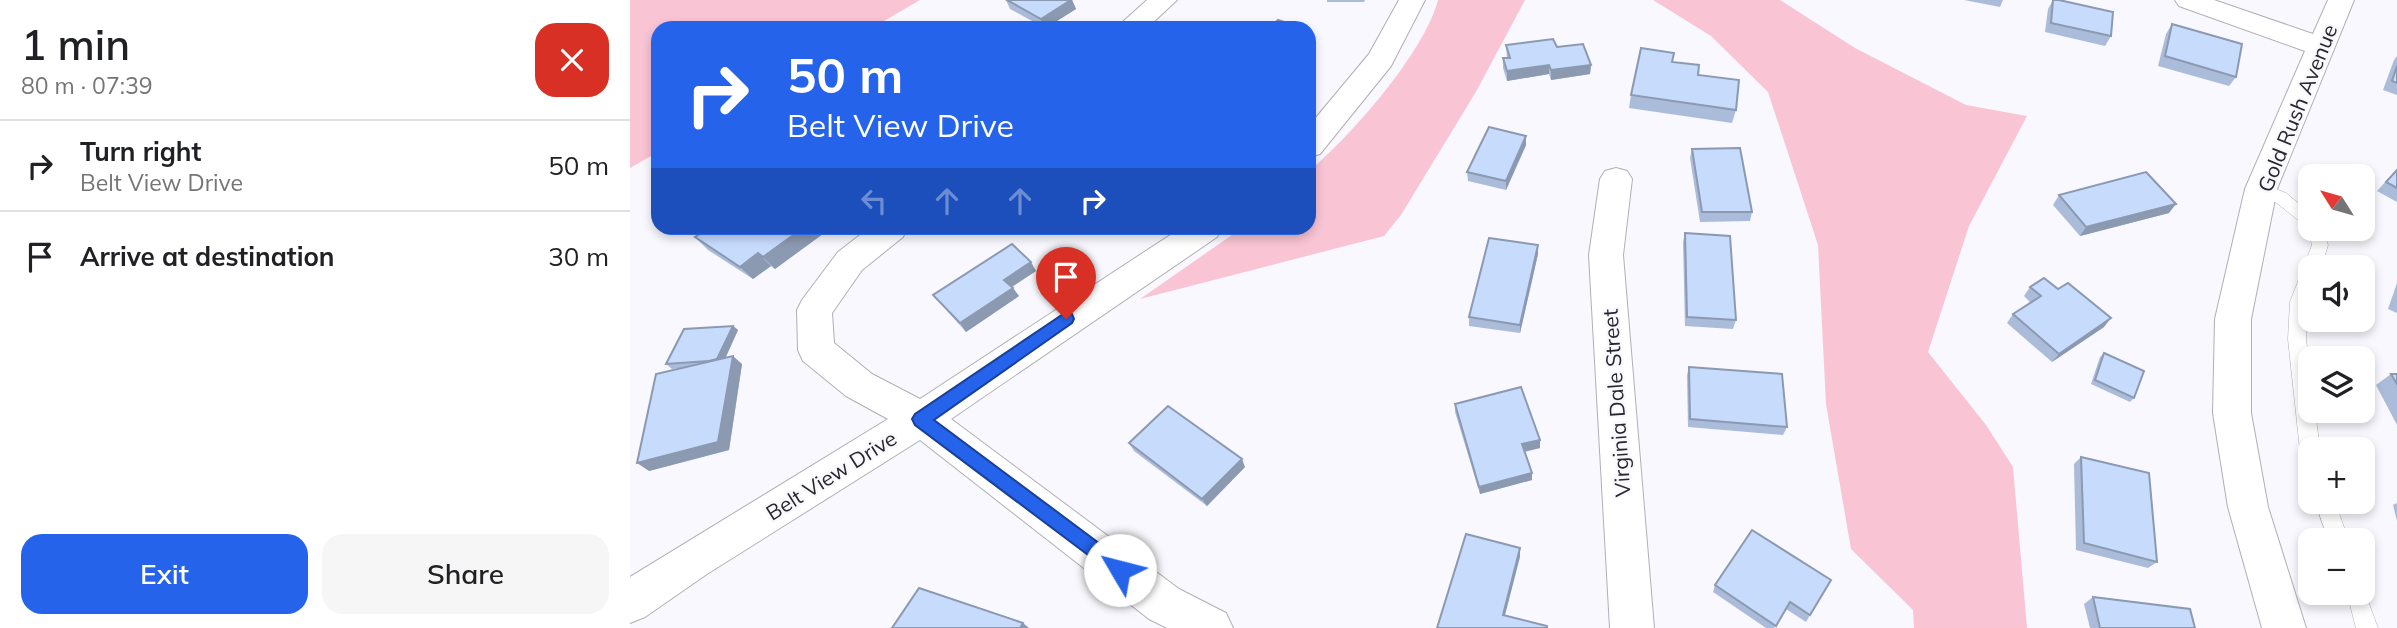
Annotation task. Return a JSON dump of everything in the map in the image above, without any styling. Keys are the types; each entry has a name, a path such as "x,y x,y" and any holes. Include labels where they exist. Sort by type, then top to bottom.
{"street":[{"path":"1138,21 1164,0"},
{"path":"1316,138 1381,59 1412,0"},
{"path":"2188,0 2321,47"},
{"name":"Gold Rush Avenue","path":"2284,628 2248,507 2232,413 2233,319 2261,189 2341,0"},
{"name":"Virginia Dale Street","path":"1616,178 1606,255 1632,628"},
{"path":"882,235 850,261 814,310 816,350 859,385 921,419 1164,604 1211,628"},
{"name":"Belt View Drive","path":"630,602 921,419 1195,235"}],"lane":[{"path":"2261,189 2280,197 2298,212"},
{"path":"2298,320 2297,339 2308,437"},
{"path":"2360,605 2367,628"}],"shaded area":[{"path":"630,0 920,0 884,21 651,21 651,156 630,168"},
{"path":"1438,0 1525,0 1477,90 1401,215 1384,236 1140,299 1232,235 1316,235 1316,165 1345,137 1384,92 1418,44"},
{"path":"1653,0 1780,0 1855,48 1966,105 2027,116 1969,226 1928,352 1986,425 2013,467 2027,628 1914,628 1913,610 1851,549 1826,404 1818,245 1768,92 1711,36"}],"building":[{"path":"1007,0 1071,0 1041,19"},
{"path":"2053,0 2113,12 2111,36 2051,23"},
{"path":"2172,24 2242,44 2236,77 2165,56"},
{"path":"1553,39 1557,47 1583,44 1591,65 1551,70 1549,65 1507,71 1503,58 1510,58 1506,45"},
{"path":"1641,48 1674,53 1672,62 1699,65 1698,75 1739,80 1736,110 1631,95"},
{"path":"2397,66 2397,83 2392,81"},
{"path":"1489,127 1526,136 1506,181 1467,172"},
{"path":"1740,148 1752,212 1702,212 1692,149"},
{"path":"2397,170 2397,188 2386,182"},
{"path":"2146,172 2176,204 2086,227 2059,195"},
{"path":"1685,233 1730,236 1736,320 1687,317"},
{"path":"793,235 763,257 758,253 740,267 695,237"},
{"path":"1489,238 1538,245 1520,325 1469,317"},
{"path":"1012,244 1031,262 1004,280 1013,288 960,323 933,295"},
{"path":"2044,278 2058,289 2068,283 2111,318 2059,354 2013,314 2041,296 2030,287"},
{"path":"733,326 717,359 666,364 684,329"},
{"path":"2104,353 2144,371 2134,398 2095,380"},
{"path":"733,356 718,442 637,463 656,374"},
{"path":"1689,367 1782,374 1787,427 1690,419"},
{"path":"1521,387 1540,440 1522,444 1532,473 1479,487 1455,404"},
{"path":"1168,406 1242,459 1202,499 1129,443"},
{"path":"2081,457 2149,473 2157,562 2084,543"},
{"path":"1752,530 1831,580 1810,615 1790,602 1776,626 1715,585"},
{"path":"1466,534 1520,548 1503,615 1547,628 1437,628"},
{"path":"919,588 1023,623 1020,628 892,628"},
{"path":"2093,597 2190,609 2195,628 2100,628"}],"route":[{"path":"1066,319 921,419 1120,570"}]}
